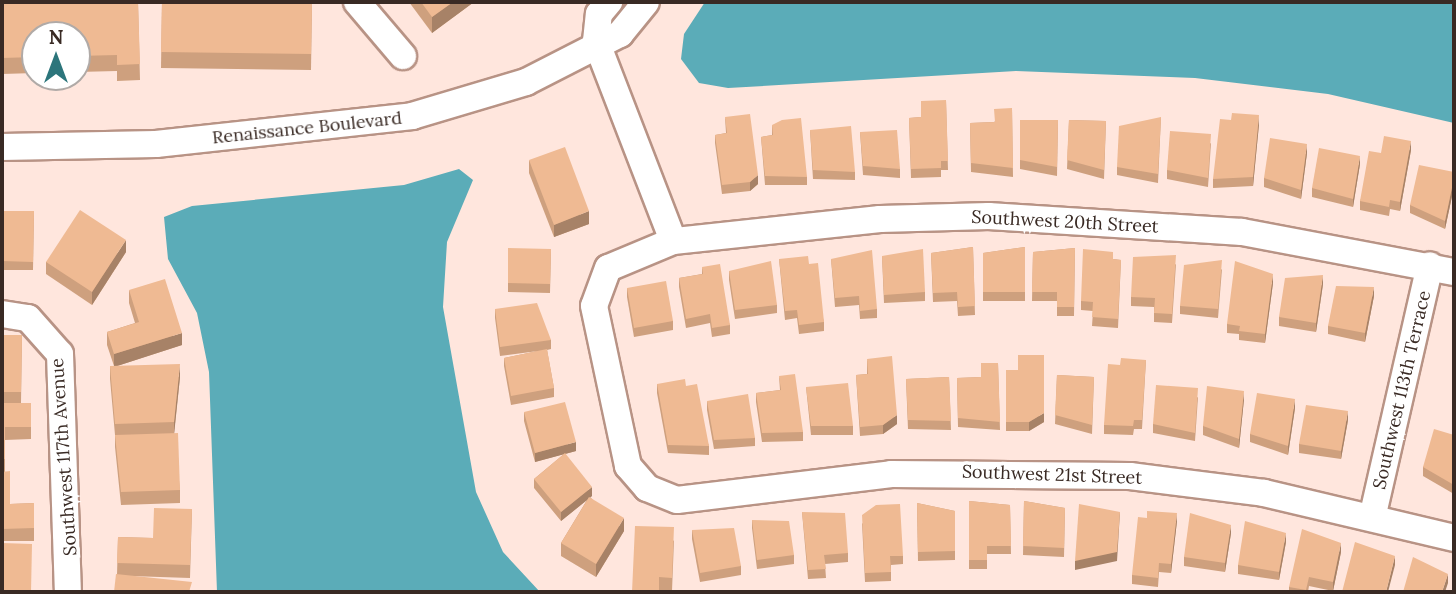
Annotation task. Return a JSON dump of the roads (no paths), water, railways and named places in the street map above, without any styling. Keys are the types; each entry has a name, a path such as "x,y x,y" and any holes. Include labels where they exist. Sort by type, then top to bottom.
{"street":[{"path":"357,2 403,56"},
{"path":"609,2 599,14 596,41 673,241"},
{"name":"Renaissance Boulevard","path":"2,147 156,144 412,116 526,82 596,41 620,34 646,2"},
{"name":"Southwest 20th Street","path":"647,488 628,466 594,306 608,268 673,241 880,219 989,216 1242,232 1442,269"},
{"name":"Southwest 113th Terrace","path":"1373,514 1442,269"},
{"name":"Southwest 117th Avenue","path":"2,314 28,318 60,354 68,592"},
{"name":"Southwest 21st Street","path":"647,488 677,500 891,474 1130,476 1373,514 1454,538"}],"water":[{"path":"705,2 1454,2 1454,123 1328,94 1195,78 1016,71 728,88 699,83 681,59 684,34"},
{"path":"459,169 473,180 447,242 443,307 476,492 503,552 540,592 217,592 209,372 197,313 168,259 164,217 192,206 404,185"}]}
